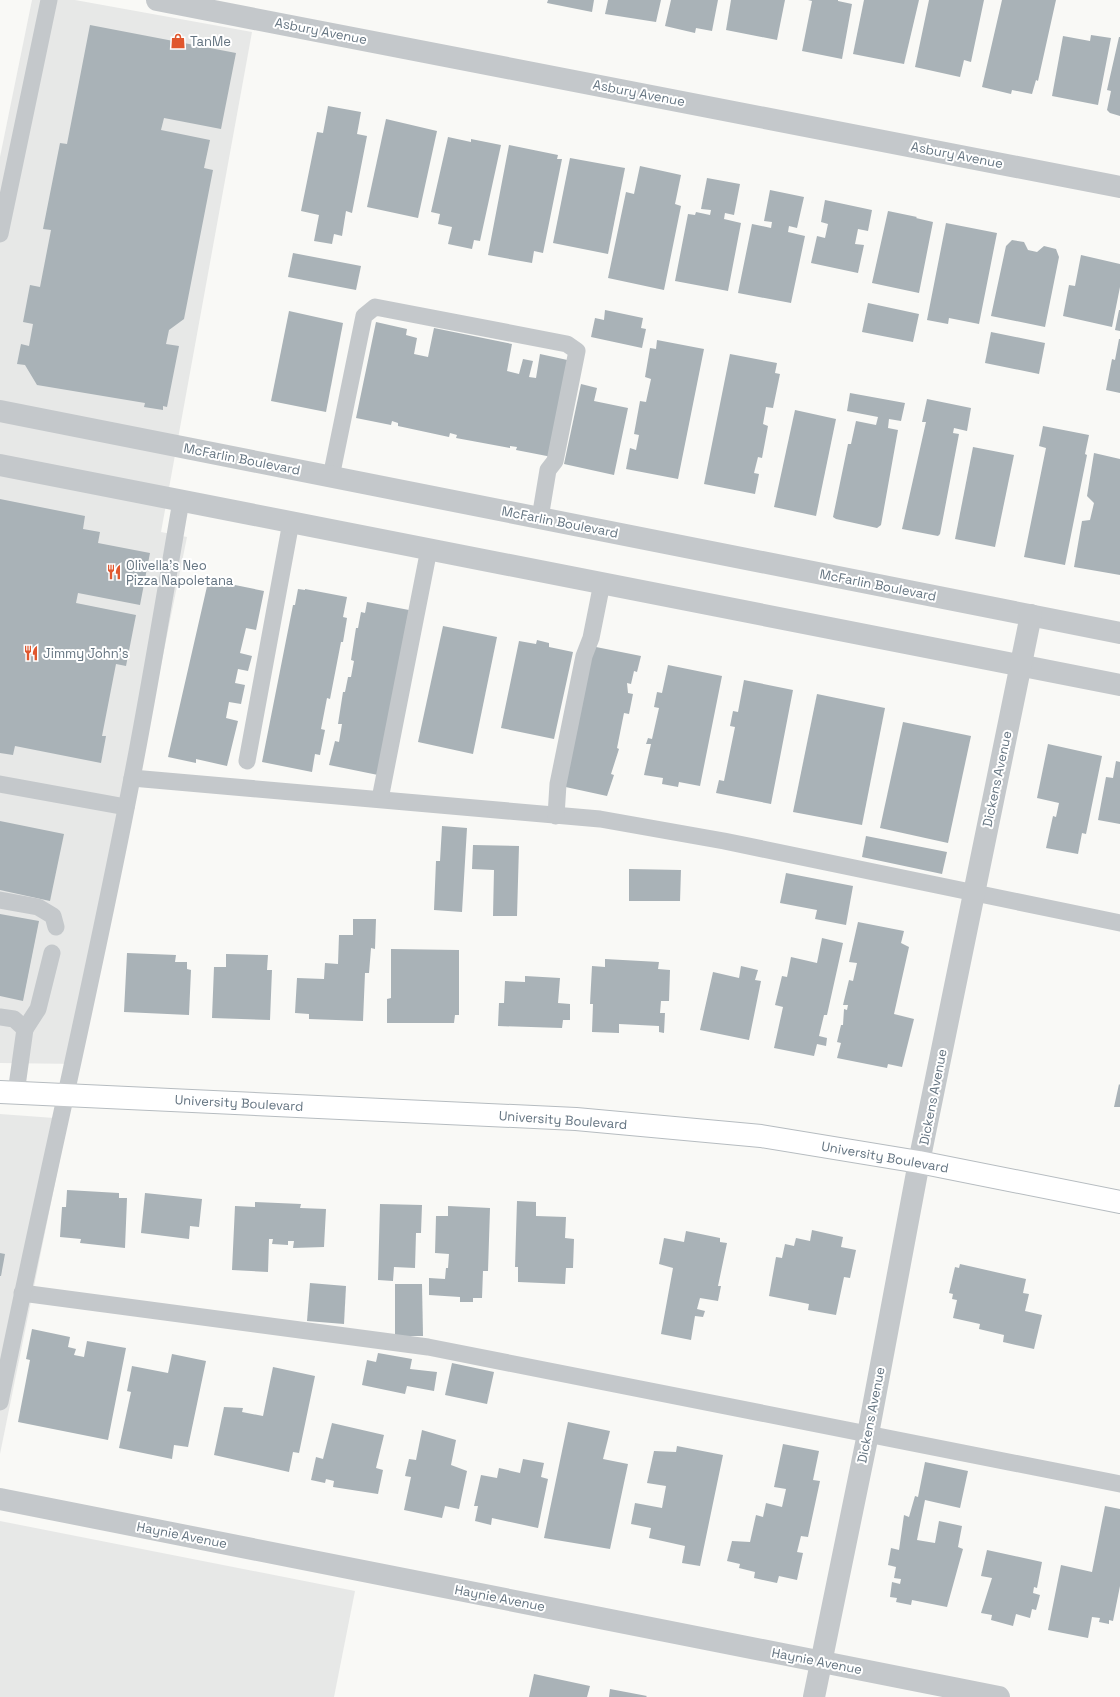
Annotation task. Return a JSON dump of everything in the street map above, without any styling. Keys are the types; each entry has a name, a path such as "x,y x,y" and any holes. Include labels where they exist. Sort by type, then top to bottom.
{"street":[{"name":"Asbury Avenue","path":"157,0 1120,187"},
{"name":"McFarlin Boulevard","path":"0,411 1120,633"},
{"path":"0,465 1120,685"},
{"name":"Dickens Avenue","path":"814,1697 868,1434 920,1162 1031,615"},
{"name":"University Boulevard","path":"8,1092 576,1119 761,1136 920,1162 1120,1202"},
{"name":"Haynie Avenue","path":"0,1499 999,1697"}],"lane":[{"path":"0,234 49,0"},
{"path":"332,477 364,316 374,307 567,344 576,351 555,461 548,470 540,518"},
{"path":"0,1402 132,778 181,501"},
{"path":"247,761 291,522"},
{"path":"380,800 429,549"},
{"path":"556,816 558,784 584,656 591,638 602,583"},
{"path":"132,778 600,819 724,840 1120,923"},
{"path":"0,784 126,807"},
{"path":"0,900 38,907 53,916 56,927"},
{"path":"8,1092 25,1029 38,1009 52,953"},
{"path":"0,1016 14,1019 25,1029"},
{"path":"22,1293 428,1348 1120,1484"}],"shaded area":[{"path":"32,0 75,0 252,32 161,532 187,537 80,1064 0,1063 0,157"},
{"path":"0,1114 68,1119 0,1454"},
{"path":"0,1521 355,1591 334,1697 0,1697"}],"building":[{"path":"548,0 594,0 592,12 547,3"},
{"path":"608,0 661,0 656,22 605,14"},
{"path":"671,0 718,0 712,31 696,28 695,33 665,26"},
{"path":"731,0 785,0 777,40 726,30"},
{"path":"808,0 838,0 852,4 842,59 802,51 812,1"},
{"path":"864,0 919,0 904,64 853,54"},
{"path":"929,0 984,0 971,62 964,60 960,77 915,67"},
{"path":"1002,0 1056,0 1038,81 1036,80 1032,94 1012,90 1011,94 982,87"},
{"path":"90,25 236,53 221,129 164,118 161,130 210,140 204,168 213,170 184,319 169,330 166,344 179,346 167,407 163,406 163,410 144,407 145,403 37,385 25,365 17,364 21,344 29,346 33,324 23,322 30,285 40,287 51,230 43,229 60,143 67,144"},
{"path":"1091,35 1111,38 1098,105 1052,96 1063,36 1090,41"},
{"path":"1119,37 1120,116 1110,113 1107,110 1111,91 1107,90"},
{"path":"328,106 361,112 357,134 367,136 352,213 346,211 342,236 334,234 332,244 314,241 319,215 301,211 317,132 323,133"},
{"path":"386,119 437,131 418,218 367,207"},
{"path":"448,137 471,142 471,139 501,145 480,241 474,240 472,249 448,244 452,227 438,224 440,214 431,212"},
{"path":"509,145 558,155 557,159 562,159 543,253 534,251 532,263 488,255"},
{"path":"570,158 625,168 608,254 553,243"},
{"path":"640,166 681,175 675,204 681,206 664,290 608,278 626,192 634,194"},
{"path":"707,178 740,184 734,215 725,213 724,219 741,223 728,291 675,281 688,214 695,215 696,212 710,215 711,210 701,209"},
{"path":"770,190 804,197 797,228 789,226 788,232 805,236 791,303 738,293 752,224 771,228 772,222 764,221"},
{"path":"825,200 872,210 868,231 858,229 855,244 864,245 858,273 811,263 817,236 825,238 828,224 821,222"},
{"path":"888,211 933,222 919,293 872,283"},
{"path":"946,223 997,233 979,324 949,318 948,324 927,320"},
{"path":"1012,240 1024,242 1028,250 1037,252 1044,246 1056,249 1059,257 1045,327 991,316 1006,246"},
{"path":"293,253 361,266 356,290 288,277"},
{"path":"1081,255 1120,264 1120,287 1112,327 1063,316 1069,285 1075,286"},
{"path":"868,303 919,314 913,342 862,332"},
{"path":"605,310 643,318 641,328 646,329 642,348 591,337 595,318 604,320"},
{"path":"1120,310 1120,331 1115,330"},
{"path":"289,311 343,323 326,412 271,401"},
{"path":"376,322 407,329 406,335 417,338 414,354 428,357 434,328 512,344 507,371 519,374 523,359 533,361 529,377 536,378 540,354 572,361 552,457 516,450 517,447 510,446 510,448 456,438 457,435 450,433 449,437 398,426 398,423 392,421 391,425 356,418"},
{"path":"991,332 1045,343 1039,374 985,363"},
{"path":"1119,339 1120,393 1106,390 1112,359 1115,360"},
{"path":"657,340 704,349 678,479 626,469 630,448 636,450 639,435 634,434 640,401 646,402 651,379 645,377 650,348 656,349"},
{"path":"730,354 777,363 775,373 780,374 773,408 766,407 763,424 768,426 762,458 758,457 754,473 759,474 755,494 704,484"},
{"path":"581,384 597,388 594,401 628,408 614,475 564,464"},
{"path":"850,393 905,403 901,421 889,419 888,428 898,430 881,525 877,528 836,519 833,517 848,444 851,444 856,421 876,425 878,417 847,411"},
{"path":"927,399 971,408 967,431 954,428 953,433 959,434 940,534 938,536 902,529 926,422 922,422"},
{"path":"795,410 836,419 816,516 774,507"},
{"path":"1043,426 1089,435 1085,454 1087,455 1065,565 1024,557 1046,448 1039,446"},
{"path":"973,447 1014,455 995,547 955,539"},
{"path":"1094,453 1120,459 1120,575 1074,567 1082,521 1090,520 1094,503 1087,496"},
{"path":"0,499 85,516 83,529 100,532 98,543 150,553 140,605 78,593 76,603 136,615 126,666 116,664 102,736 106,736 101,763 15,746 13,755 0,753"},
{"path":"208,582 224,586 225,583 264,591 256,630 246,628 240,653 252,656 248,671 238,669 235,683 245,685 241,704 229,702 226,718 238,721 227,766 196,759 196,763 168,757"},
{"path":"298,589 347,597 343,617 347,618 343,642 341,642 330,699 327,698 321,729 325,730 320,755 315,754 312,772 262,762 293,605 295,605"},
{"path":"367,602 409,610 378,775 329,765 335,741 339,742 342,724 338,724 343,692 345,692 348,677 351,677 354,661 351,660 356,628 358,628 361,612 365,613"},
{"path":"443,626 497,637 473,754 418,742"},
{"path":"537,640 549,643 549,647 573,652 554,739 501,728 519,641 536,644"},
{"path":"591,646 641,656 637,672 634,671 631,684 627,683 628,693 633,694 629,714 624,713 617,748 619,749 611,774 614,775 607,796 561,786"},
{"path":"668,665 722,676 700,786 679,782 678,787 662,784 663,778 644,775 651,744 646,744 648,738 652,739 659,708 654,707 657,692 662,693"},
{"path":"744,680 793,690 771,804 716,793 719,780 724,781 735,727 730,726 733,711 738,712"},
{"path":"817,694 885,708 862,825 793,812"},
{"path":"903,722 971,736 948,843 880,828"},
{"path":"1048,744 1102,756 1086,834 1082,833 1078,854 1046,848 1053,816 1056,817 1059,803 1037,798"},
{"path":"1116,761 1120,762 1120,824 1098,820 1106,777 1113,778"},
{"path":"0,821 64,834 50,901 0,890"},
{"path":"442,826 467,828 462,912 434,910 436,861 440,861"},
{"path":"866,836 947,852 942,874 862,857"},
{"path":"473,845 519,846 517,916 493,916 494,870 472,869"},
{"path":"629,869 681,870 680,901 629,901"},
{"path":"786,873 853,886 846,925 815,919 817,910 780,903"},
{"path":"0,914 39,921 23,1001 0,996"},
{"path":"353,919 376,919 375,949 371,948 369,973 365,973 363,1021 309,1019 309,1014 295,1013 297,978 324,979 325,963 338,964 339,935 353,935"},
{"path":"858,922 904,931 901,943 909,947 894,1014 914,1019 902,1067 888,1064 887,1068 837,1058 841,1043 837,1042 841,1025 843,1025 844,1009 847,1010 848,1005 843,1005 849,980 853,981 857,963 849,962"},
{"path":"822,938 843,943 827,1015 824,1015 819,1036 827,1038 826,1046 817,1044 814,1056 774,1048 783,1007 775,1005 782,976 787,977 791,957 817,963"},
{"path":"391,949 459,950 459,1015 455,1015 454,1023 387,1023 387,999 391,998"},
{"path":"127,953 176,955 175,962 187,962 187,969 191,970 189,1015 124,1012"},
{"path":"226,954 268,955 267,970 272,970 270,1020 212,1018 214,967 226,967"},
{"path":"605,959 659,962 658,969 670,970 669,1001 661,1001 660,1013 665,1013 664,1033 659,1032 659,1026 619,1024 619,1033 592,1032 593,1004 590,1004 592,966 605,967"},
{"path":"741,966 758,970 755,980 761,981 749,1040 700,1030 713,972 739,978"},
{"path":"525,976 560,978 558,1003 570,1004 570,1020 563,1020 562,1028 498,1026 499,1003 504,1003 505,981 525,982"},
{"path":"1119,1084 1120,1107 1114,1107"},
{"path":"67,1190 119,1193 119,1198 127,1198 125,1248 80,1243 81,1239 60,1237 62,1207 66,1207"},
{"path":"145,1193 202,1199 199,1227 190,1226 189,1239 141,1233"},
{"path":"517,1201 536,1202 536,1216 566,1217 565,1238 574,1239 573,1268 566,1268 565,1284 518,1282 518,1267 515,1267"},
{"path":"255,1202 301,1204 300,1208 326,1209 324,1247 293,1248 294,1241 288,1241 288,1245 272,1244 273,1239 269,1239 268,1272 232,1270 235,1206 255,1207"},
{"path":"380,1204 422,1205 421,1233 416,1233 415,1268 394,1267 393,1281 378,1280"},
{"path":"448,1206 490,1208 488,1271 483,1271 482,1298 473,1298 473,1302 460,1302 460,1297 429,1295 429,1278 445,1279 446,1268 448,1268 449,1254 435,1253 436,1216 448,1216"},
{"path":"812,1230 843,1237 841,1247 856,1250 850,1278 844,1277 836,1315 808,1310 809,1304 769,1296 776,1257 782,1258 785,1244 794,1246 796,1238 810,1241"},
{"path":"686,1231 720,1238 720,1242 727,1243 718,1286 721,1286 718,1301 700,1298 697,1309 705,1311 703,1317 695,1316 691,1340 661,1334 673,1268 659,1264 664,1238 684,1242"},
{"path":"0,1253 5,1254 1,1276 0,1276"},
{"path":"960,1264 1026,1279 1023,1293 1029,1294 1025,1311 1042,1315 1034,1349 1003,1342 1004,1335 979,1329 980,1324 953,1318 957,1300 952,1299 953,1294 949,1293 955,1267 959,1268"},
{"path":"310,1283 346,1286 344,1324 307,1321"},
{"path":"395,1284 422,1284 423,1336 395,1336"},
{"path":"32,1329 70,1337 68,1347 76,1349 74,1355 84,1357 87,1341 126,1348 108,1440 18,1422 30,1360 26,1359"},
{"path":"378,1353 412,1359 410,1369 437,1372 434,1391 407,1386 405,1394 362,1385 367,1360 376,1362"},
{"path":"172,1354 206,1361 188,1447 174,1445 172,1459 119,1448 131,1392 127,1391 132,1366 168,1373"},
{"path":"452,1363 494,1372 487,1404 445,1395"},
{"path":"273,1367 315,1376 299,1453 293,1452 289,1472 214,1455 224,1407 243,1408 242,1412 263,1416"},
{"path":"568,1422 610,1431 603,1459 628,1464 610,1549 544,1538"},
{"path":"332,1423 384,1435 376,1468 383,1470 378,1494 333,1487 334,1481 326,1479 325,1483 311,1480 316,1457 323,1459"},
{"path":"422,1430 456,1440 451,1465 467,1471 459,1509 445,1506 442,1518 404,1510 411,1477 405,1476 409,1459 416,1460"},
{"path":"783,1444 819,1451 813,1480 820,1481 808,1537 801,1536 797,1552 803,1553 797,1580 779,1576 777,1583 754,1578 755,1572 739,1568 740,1564 727,1561 732,1541 750,1542 756,1515 763,1517 766,1503 782,1507 786,1489 774,1487"},
{"path":"677,1446 723,1455 700,1566 682,1563 685,1546 649,1538 651,1528 631,1524 635,1503 662,1508 666,1486 647,1483 654,1451 676,1452"},
{"path":"523,1459 544,1463 541,1477 548,1479 538,1528 492,1518 491,1525 475,1521 478,1506 474,1506 481,1475 497,1478 499,1468 520,1473"},
{"path":"925,1462 968,1471 960,1508 925,1500 917,1540 935,1543 939,1521 962,1526 958,1547 963,1549 947,1607 912,1600 911,1605 896,1602 897,1598 890,1597 892,1582 900,1584 901,1579 894,1578 896,1567 888,1565 891,1548 899,1550 904,1515 909,1517 915,1496 918,1497"},
{"path":"1105,1506 1120,1509 1120,1586 1113,1621 1109,1620 1109,1624 1099,1622 1100,1618 1092,1617 1088,1638 1048,1630 1061,1565 1092,1572"},
{"path":"987,1550 1042,1562 1037,1588 1034,1587 1033,1593 1040,1595 1036,1610 1032,1609 1030,1618 1016,1614 1013,1626 991,1620 992,1615 981,1613 992,1578 981,1576"},
{"path":"534,1674 590,1686 587,1697 529,1697"},
{"path":"610,1689 647,1696 609,1697"}],"place":[{"name":"TanMe","path":"178,41"},
{"name":"Olivella’s Neo Pizza Napoletana","path":"114,572"},
{"name":"Jimmy John's","path":"31,653"}]}
